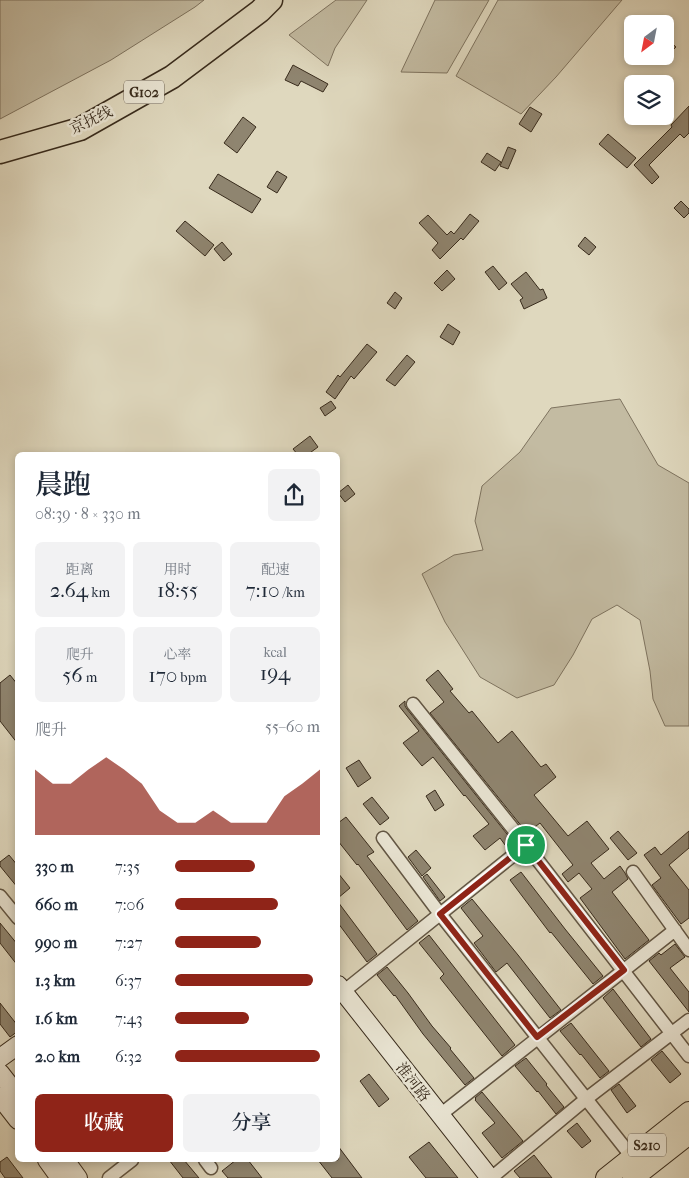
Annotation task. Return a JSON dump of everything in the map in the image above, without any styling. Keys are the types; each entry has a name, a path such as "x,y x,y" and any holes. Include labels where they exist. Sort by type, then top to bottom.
{"highway":[{"name":"京抚线","path":"0,152 80,128 156,86 172,77 260,12 271,0"}],"main road":[{"name":"S210","path":"606,1178 689,1112"},
{"name":"S210","path":"633,1178 689,1134"}],"street":[{"path":"413,704 526,845 689,1056"},
{"path":"383,838 440,914 632,1157"},
{"path":"340,990 526,845"},
{"path":"633,872 689,950"},
{"path":"0,896 15,914"},
{"path":"440,1115 675,930"},
{"name":"淮河路","path":"340,992 490,1178"},
{"path":"490,1178 586,1099 689,1020"},
{"path":"0,1058 15,1046"},
{"path":"0,1073 15,1092"},
{"path":"0,1096 15,1116"},
{"path":"48,1162 60,1178"},
{"path":"66,1162 78,1178"},
{"path":"109,1178 129,1162"}],"shaded area":[{"path":"0,0 204,0 111,60 0,119"},
{"path":"336,0 367,0 335,48 328,66 289,35"},
{"path":"435,0 489,0 447,73 401,72"},
{"path":"498,0 622,0 556,77 521,114 456,76"},
{"path":"620,399 658,465 689,483 689,726 665,726 653,699 650,671 640,620 617,605 592,619 554,685 517,698 480,677 445,622 422,574 454,555 483,550 475,521 482,486 520,452 551,408"}],"building":[{"path":"293,65 328,84 323,92 301,81 298,86 285,80"},
{"path":"689,106 689,133 684,138 680,134 649,165 659,177 652,184 634,165 672,127 671,125 674,125 674,122"},
{"path":"530,107 542,114 531,132 519,124"},
{"path":"243,117 256,127 237,153 224,143"},
{"path":"608,134 636,158 627,168 599,144"},
{"path":"508,147 516,150 508,169 500,166"},
{"path":"487,153 501,162 495,171 481,162"},
{"path":"277,171 287,177 277,193 267,187"},
{"path":"218,174 261,199 252,213 209,188"},
{"path":"681,201 689,209 689,213 684,218 674,208"},
{"path":"470,214 479,221 463,240 461,238 440,259 432,250 438,243 419,223 428,215 447,235 451,231 454,234"},
{"path":"185,221 214,245 205,256 176,231"},
{"path":"585,237 596,247 589,255 578,246"},
{"path":"222,242 232,254 224,261 214,249"},
{"path":"493,266 507,283 499,290 485,272"},
{"path":"447,270 455,279 442,291 434,283"},
{"path":"526,272 540,290 543,289 547,298 524,309 520,300 523,298 511,284"},
{"path":"395,292 402,298 395,309 387,303"},
{"path":"448,324 460,332 453,345 440,337"},
{"path":"367,344 377,352 354,379 351,376 335,399 326,392 338,375 340,377"},
{"path":"407,355 415,362 395,386 386,380"},
{"path":"331,401 336,408 325,416 320,408"},
{"path":"310,436 318,447 311,452 296,452 293,449"},
{"path":"348,485 355,494 345,502 340,496 340,491"},
{"path":"438,670 453,689 450,691 469,713 472,711 498,743 512,731 541,767 546,764 556,777 534,795 568,836 587,821 609,849 591,863 604,879 620,866 625,873 628,879 612,892 649,940 625,959 580,898 592,889 579,873 568,882 562,874 573,865 540,823 527,833 430,713 444,702 426,680"},
{"path":"10,675 15,681 15,740 0,721 0,683"},
{"path":"405,701 407,709 515,844 508,849 500,838 485,850 473,836 489,824 433,757 422,766 403,743 419,731 399,706"},
{"path":"359,760 371,778 358,787 346,768"},
{"path":"435,790 444,805 435,811 426,796"},
{"path":"372,797 389,818 380,825 363,804"},
{"path":"346,817 374,852 367,856 418,921 407,930 358,864 340,844 340,822"},
{"path":"618,831 637,853 628,860 610,838"},
{"path":"689,831 689,848 669,865 689,890 689,918 681,924 652,885 661,878 644,855 655,847 661,855"},
{"path":"416,850 431,868 422,876 408,857"},
{"path":"9,855 15,862 15,884 0,866 0,862"},
{"path":"521,872 603,976 593,984 550,933 510,880"},
{"path":"427,874 445,897 440,901 423,877"},
{"path":"340,876 350,888 340,896"},
{"path":"472,899 561,1010 550,1018 507,963 496,972 474,943 483,936 461,908"},
{"path":"340,905 377,954 367,962 340,926"},
{"path":"0,923 15,941 15,962 0,943"},
{"path":"429,935 515,1045 502,1056 440,978 444,974 419,943"},
{"path":"675,944 685,957 670,968 689,992 689,1012 649,961 659,953 661,955"},
{"path":"387,967 474,1078 465,1085 423,1034 395,995 377,975"},
{"path":"613,989 651,1039 641,1047 603,998"},
{"path":"0,1003 15,1022 15,1033 10,1037 0,1024"},
{"path":"571,1023 609,1071 600,1078 560,1031"},
{"path":"662,1051 681,1074 670,1083 651,1060"},
{"path":"526,1058 564,1107 556,1114 515,1066"},
{"path":"369,1074 389,1099 379,1107 360,1081"},
{"path":"619,1084 636,1106 627,1113 611,1090"},
{"path":"482,1092 523,1141 502,1158 482,1133 495,1123 475,1100"},
{"path":"577,1123 591,1141 582,1148 567,1131"},
{"path":"429,1142 458,1178 426,1178 409,1157"},
{"path":"340,1149 362,1178 332,1178 320,1162 340,1162"},
{"path":"534,1155 552,1178 520,1178 514,1171"},
{"path":"7,1157 23,1178 5,1178 0,1171 0,1162"},
{"path":"171,1162 186,1162 199,1178 183,1178"},
{"path":"233,1162 250,1162 262,1178 228,1178 222,1171"}],"route":[{"path":"526,845 624,970 537,1037 440,914 526,845"}]}
